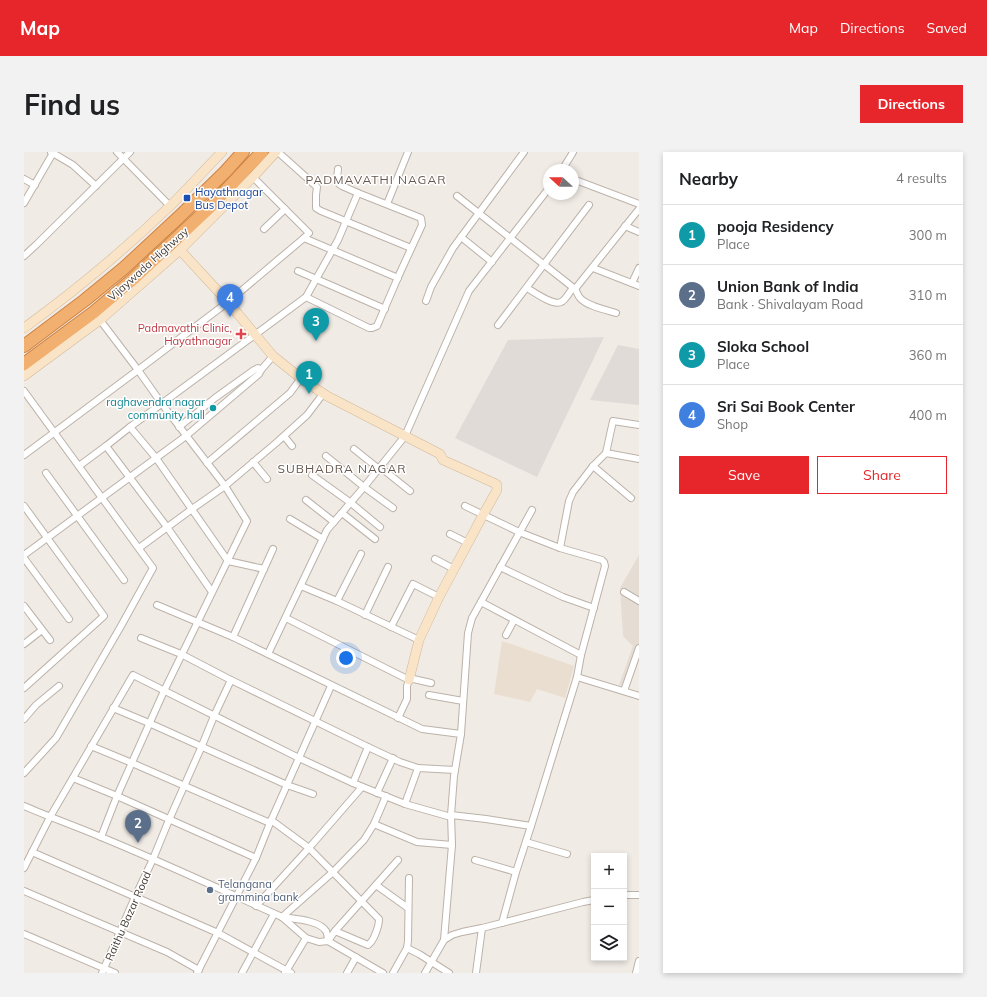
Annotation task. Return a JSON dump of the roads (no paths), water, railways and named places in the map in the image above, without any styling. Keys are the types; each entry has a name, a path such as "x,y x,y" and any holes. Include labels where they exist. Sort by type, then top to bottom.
{"highway":[{"name":"Vijaywada Highway","path":"24,346 85,300 124,268 179,217 226,171 243,152"},
{"name":"Vijaywada Highway","path":"24,364 94,312 133,279 211,206 262,152"},
{"path":"52,325 60,337"}],"street":[{"path":"24,203 52,152 73,165 96,186"},
{"path":"117,152 170,206"},
{"path":"24,256 130,152"},
{"path":"24,328 112,259 170,206 222,152"},
{"path":"24,376 100,320 180,250 277,152 317,187 316,208 411,248"},
{"path":"387,204 408,152"},
{"path":"426,301 431,287 452,248 524,152"},
{"path":"566,164 572,152"},
{"path":"306,297 369,328 377,326 422,225 421,218 339,184 336,180 338,169"},
{"path":"24,455 228,302 309,233 252,177"},
{"path":"24,179 35,185"},
{"path":"579,181 639,204"},
{"path":"79,466 306,297 338,240 358,193"},
{"path":"457,196 574,289 581,299 589,304 616,313"},
{"path":"268,654 327,530 351,503 405,436 469,291 543,196"},
{"path":"498,325 589,206"},
{"path":"264,229 285,208"},
{"path":"527,288 553,303 563,301 593,268 639,209"},
{"path":"625,226 639,232"},
{"path":"461,237 492,262"},
{"path":"304,238 398,278"},
{"path":"180,250 228,302 273,356 301,378 323,394 440,454 443,460 497,485 497,490 439,597 419,640 407,686 407,699 398,718"},
{"path":"593,268 639,286"},
{"path":"632,283 639,268"},
{"path":"298,271 385,309"},
{"path":"100,320 224,486 247,521 181,654 149,723 101,836"},
{"path":"24,555 186,436 259,374 273,356"},
{"path":"179,426 254,370 258,368 262,370"},
{"path":"207,463 290,393 301,378"},
{"path":"24,391 101,498 154,568 56,738 24,773"},
{"path":"139,548 224,486 253,462 307,415 323,394"},
{"path":"560,548 569,501 573,492 593,466 606,453 613,421 639,425"},
{"path":"130,427 156,458 228,561 264,569"},
{"path":"284,436 292,446"},
{"path":"106,446 167,527 212,592"},
{"path":"354,449 410,491"},
{"path":"606,453 639,459"},
{"path":"326,456 393,508"},
{"path":"253,462 266,479"},
{"path":"593,466 632,498"},
{"path":"46,473 124,580"},
{"path":"312,475 351,503 380,527"},
{"path":"306,500 334,522"},
{"path":"24,506 104,616 24,688"},
{"path":"465,506 519,532 560,548 602,560 605,566 581,656 577,677 516,872 502,923"},
{"path":"425,973 444,940 452,845 451,816 455,770 461,734 468,633 472,618 532,510"},
{"path":"342,513 375,539"},
{"path":"290,518 323,539"},
{"path":"450,534 468,543"},
{"path":"233,637 273,549"},
{"path":"337,601 361,554"},
{"path":"24,558 69,619"},
{"path":"435,559 454,569"},
{"path":"365,615 388,567"},
{"path":"500,567 562,597 594,608"},
{"path":"391,627 412,584 439,597"},
{"path":"301,586 337,601 419,640"},
{"path":"624,592 639,601"},
{"path":"481,602 581,656"},
{"path":"157,605 233,637 422,729 461,734"},
{"path":"24,606 50,640"},
{"path":"286,618 409,679 431,683"},
{"path":"506,635 514,620"},
{"path":"24,644 42,630"},
{"path":"141,638 181,654 231,680 393,758 418,768 455,770"},
{"path":"624,691 639,648"},
{"path":"24,868 72,778 133,675 299,758 362,787 405,804 451,816 486,818 531,826"},
{"path":"577,677 639,696"},
{"name":"Raithu Bazar Road","path":"103,970 231,680"},
{"path":"24,719 36,705 59,686"},
{"path":"24,891 167,952 198,971 256,858 331,686"},
{"path":"429,695 463,701"},
{"path":"113,708 287,786 313,794"},
{"path":"91,746 271,822 309,848 362,901 379,921 370,944 366,944 335,931"},
{"path":"353,783 368,747"},
{"path":"377,793 393,758"},
{"path":"405,804 418,768"},
{"path":"72,778 117,796 256,858"},
{"path":"256,906 362,787"},
{"path":"282,917 333,872 364,840 374,824 386,796"},
{"path":"24,806 101,836 274,914 282,917 305,920 318,925 326,931 328,941"},
{"path":"374,824 417,842 452,845"},
{"path":"526,842 567,854"},
{"path":"32,852 218,932 287,972 306,938"},
{"path":"328,941 335,931 398,860"},
{"path":"475,860 516,872"},
{"path":"393,973 407,948 409,878"},
{"path":"376,885 408,908"},
{"path":"627,895 639,895"},
{"path":"444,940 452,935 462,932 591,901"},
{"path":"242,973 274,914"},
{"path":"282,917 306,938 319,942 328,941 383,973"},
{"path":"476,973 482,928"},
{"path":"24,934 103,970 115,973"},
{"path":"407,948 420,954 449,973"},
{"path":"347,973 356,957"},
{"path":"636,973 639,961"}],"place":[{"name":"Hayathnagar Bus Depot","path":"187,198"},
{"name":"Sri Sai Book Center","path":"230,317"},
{"name":"Padmavathi Clinic, Hayathnagar","path":"241,334"},
{"name":"Sloka School","path":"316,341"},
{"name":"pooja Residency","path":"309,394"},
{"name":"raghavendra nagar community hall","path":"213,408"},
{"name":"Union Bank of India","path":"138,843"},
{"name":"Telangana grammina bank","path":"210,890"}],"district":[{"name":"PADMAVATHI NAGAR","path":"376,179"},
{"name":"SUBHADRA NAGAR","path":"342,468"}]}
